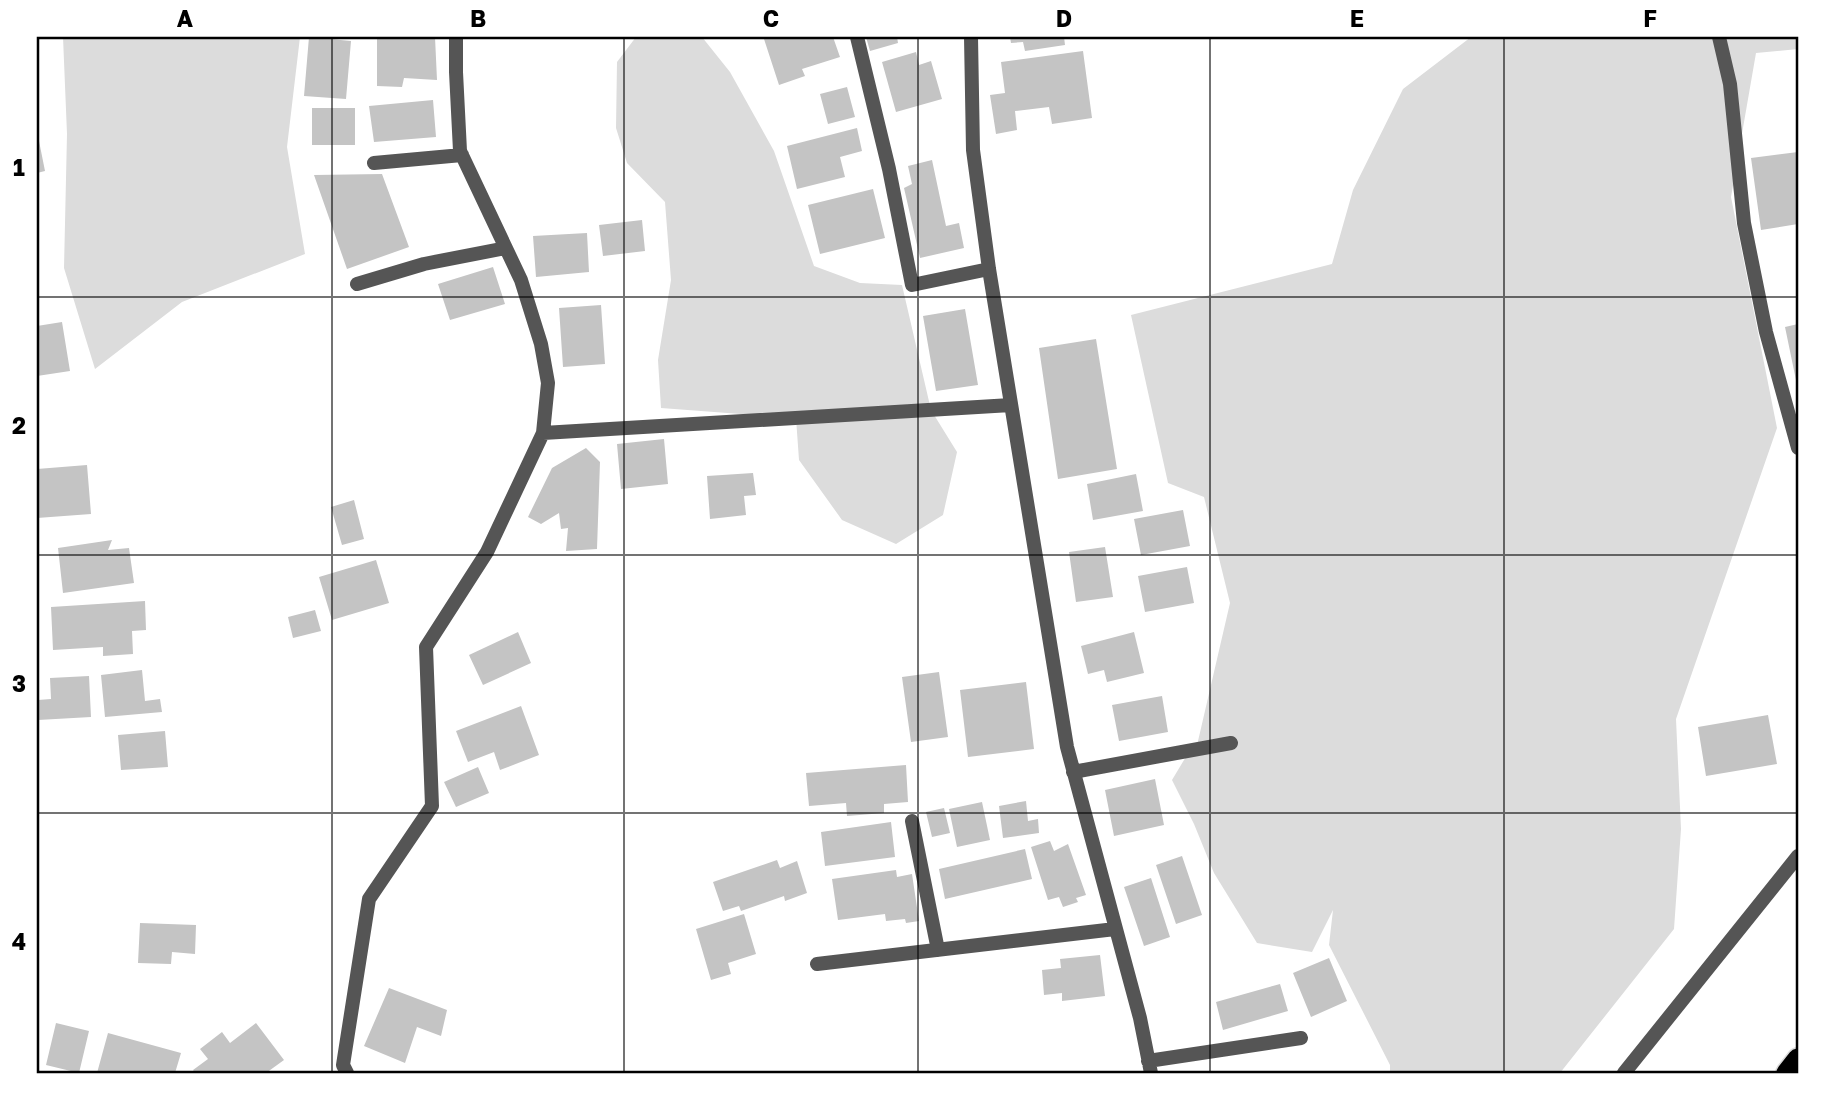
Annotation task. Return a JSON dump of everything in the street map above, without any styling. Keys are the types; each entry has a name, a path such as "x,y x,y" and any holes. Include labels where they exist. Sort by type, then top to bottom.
{"highway":[{"path":"1787,1073 1798,1059"}],"street":[{"path":"347,1073 343,1065 369,899 432,806 426,646 487,552 543,433 548,383 541,344 521,280 460,150 456,37"},
{"path":"857,37 889,169 912,285 989,268"},
{"path":"971,37 973,150 989,268 1067,747 1140,1018 1150,1067 1301,1038"},
{"path":"1719,37 1730,84 1744,223 1766,332 1798,448"},
{"path":"374,163 462,155"},
{"path":"357,284 425,264 506,248"},
{"path":"543,433 1011,405"},
{"path":"1073,772 1231,743"},
{"path":"912,821 938,950"},
{"path":"1624,1073 1798,856"},
{"path":"817,964 1115,929"}],"shaded area":[{"path":"63,37 300,37 287,147 305,254 182,302 95,369 64,268 67,134"},
{"path":"636,37 702,37 730,72 774,151 814,266 860,283 902,285 931,410 957,452 943,515 896,544 842,520 799,460 796,418 661,408 658,360 671,280 665,202 627,163 616,128 617,62"},
{"path":"1471,37 1798,37 1798,49 1756,53 1731,197 1777,428 1676,719 1681,829 1674,929 1560,1073 1390,1073 1390,1065 1329,945 1333,910 1312,952 1257,943 1214,873 1172,780 1187,755 1195,754 1230,603 1204,497 1168,483 1131,315 1332,264 1353,190 1403,89"}],"building":[{"path":"309,37 351,41 346,99 304,96"},
{"path":"377,37 435,37 437,80 404,78 402,87 377,86"},
{"path":"833,37 840,57 802,69 805,76 779,85 764,39"},
{"path":"866,37 897,37 898,43 870,51"},
{"path":"1010,37 1064,37 1065,45 1025,51 1023,42 1011,43"},
{"path":"1083,51 1092,118 1052,124 1049,107 1015,111 1017,130 996,134 990,95 1005,93 1001,62"},
{"path":"916,52 919,65 931,61 942,99 896,112 882,62"},
{"path":"847,87 855,117 828,124 820,94"},
{"path":"433,100 436,137 374,142 369,106"},
{"path":"312,108 355,108 355,145 312,145"},
{"path":"857,128 862,151 840,157 845,177 797,189 787,146"},
{"path":"37,136 45,171 37,173"},
{"path":"1798,152 1798,224 1761,230 1751,158"},
{"path":"932,160 946,226 959,223 964,248 920,258 904,188 912,184 908,166"},
{"path":"382,174 409,247 347,269 314,175"},
{"path":"873,189 885,238 820,254 808,205"},
{"path":"642,220 645,251 603,256 599,225"},
{"path":"587,233 589,272 536,277 533,236"},
{"path":"493,267 505,304 450,320 438,284"},
{"path":"601,305 605,364 563,367 559,308"},
{"path":"965,309 978,385 936,391 923,316"},
{"path":"62,322 70,371 37,376 37,326"},
{"path":"1798,324 1798,385 1797,385 1785,327"},
{"path":"1096,339 1117,469 1058,479 1039,348"},
{"path":"664,439 668,484 621,489 617,444"},
{"path":"586,448 600,462 597,549 566,551 568,528 561,529 559,513 541,524 528,517 552,468"},
{"path":"87,465 91,514 37,518 37,469"},
{"path":"753,473 756,495 744,496 746,515 710,519 707,476"},
{"path":"1136,474 1143,511 1093,520 1087,484"},
{"path":"354,500 364,539 342,545 331,507"},
{"path":"1183,510 1190,546 1141,555 1134,519"},
{"path":"112,540 108,550 129,548 134,583 63,593 58,548"},
{"path":"1105,547 1113,597 1076,602 1069,552"},
{"path":"376,560 389,603 332,620 319,577"},
{"path":"1187,567 1194,603 1145,612 1138,576"},
{"path":"145,601 146,630 132,631 133,654 103,656 103,647 53,650 51,607"},
{"path":"315,610 321,631 293,638 288,617"},
{"path":"518,632 531,663 483,685 469,655"},
{"path":"1134,632 1144,673 1107,682 1104,670 1088,674 1081,646"},
{"path":"142,670 145,701 160,699 162,712 105,717 101,675"},
{"path":"939,672 948,737 911,742 902,677"},
{"path":"89,676 91,717 38,720 38,700 51,699 50,678"},
{"path":"1026,682 1034,749 968,757 960,690"},
{"path":"1162,696 1168,732 1119,741 1112,705"},
{"path":"521,706 539,755 500,770 494,752 468,762 456,731"},
{"path":"1768,715 1777,764 1706,776 1698,727"},
{"path":"165,731 168,767 121,770 118,735"},
{"path":"906,765 908,802 884,804 884,813 847,816 846,803 809,806 806,773"},
{"path":"478,767 489,793 456,807 444,782"},
{"path":"1155,779 1164,825 1114,836 1105,790"},
{"path":"1026,801 1028,821 1038,819 1039,833 1003,838 999,806"},
{"path":"982,802 990,840 957,847 949,809"},
{"path":"944,808 950,833 932,837 926,812"},
{"path":"891,822 895,857 825,866 821,832"},
{"path":"1050,841 1054,851 1068,844 1086,895 1076,898 1078,902 1063,907 1059,897 1048,900 1031,847"},
{"path":"1025,849 1032,879 945,899 939,869"},
{"path":"1182,856 1202,915 1176,924 1156,865"},
{"path":"777,860 780,868 797,861 807,893 785,901 784,896 741,911 739,906 723,911 713,882"},
{"path":"896,870 897,877 912,874 919,921 886,921 885,914 838,920 832,879"},
{"path":"1151,878 1170,937 1144,946 1124,887"},
{"path":"744,914 756,954 728,963 731,974 711,980 696,929"},
{"path":"140,923 196,925 195,954 172,952 171,964 138,963"},
{"path":"1100,955 1105,996 1062,1001 1062,993 1044,995 1042,970 1061,968 1060,959"},
{"path":"1329,958 1347,1001 1311,1017 1293,973"},
{"path":"1280,984 1288,1011 1223,1030 1216,1002"},
{"path":"389,988 447,1010 441,1036 417,1027 405,1063 364,1046"},
{"path":"56,1023 89,1031 79,1073 46,1065"},
{"path":"256,1023 284,1060 266,1073 195,1073 193,1070 208,1059 200,1049 222,1032 230,1043"},
{"path":"108,1033 181,1053 175,1073 97,1073"}]}
